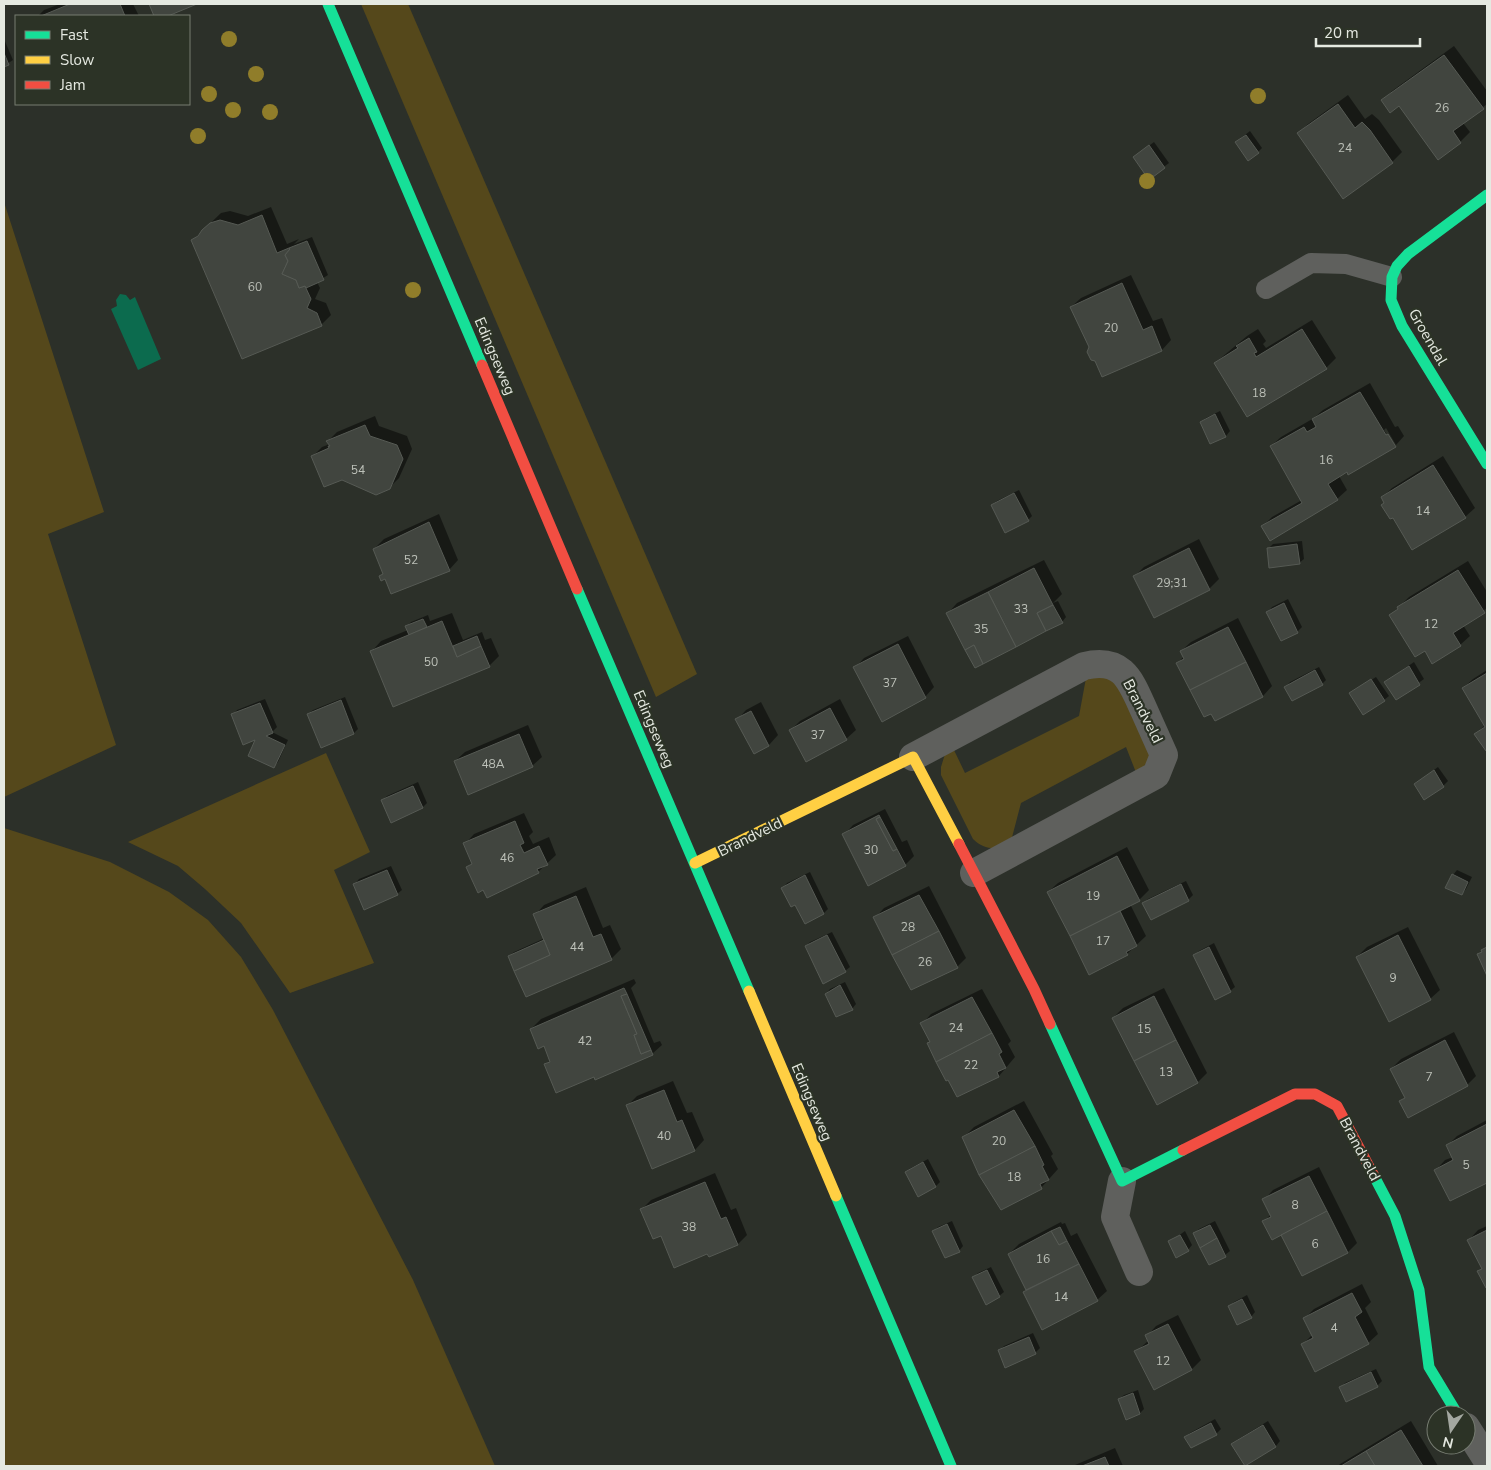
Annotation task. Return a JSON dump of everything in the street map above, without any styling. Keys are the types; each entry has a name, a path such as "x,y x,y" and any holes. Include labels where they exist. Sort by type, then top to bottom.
{"street":[{"name":"Edingseweg","path":"328,4 950,1466"},
{"path":"1392,278 1397,266 1408,254 1487,195"},
{"name":"Groendal","path":"1392,278 1390,300 1402,326 1487,464"},
{"name":"Brandveld","path":"695,863 742,842 868,777 913,757 1084,666 1096,663 1120,670 1130,680 1164,755 1156,776 974,873"},
{"path":"913,757 1034,989 1122,1181 1115,1217 1139,1272"},
{"name":"Brandveld","path":"1122,1181 1295,1094 1315,1094 1337,1106 1395,1216 1419,1290 1429,1367 1452,1405"},
{"path":"1476,1443 1487,1460"}],"lane":[{"path":"1266,289 1312,263 1346,264 1392,278"}],"shaded area":[{"path":"361,4 408,4 697,674 656,697"},
{"path":"4,202 104,512 48,534 116,745 4,797"},
{"path":"120,294 126,295 130,300 135,297 161,359 138,370 111,309 117,306 116,300"},
{"path":"1106,677 1120,686 1151,755 1146,764 1137,775 1126,747 1021,803 1010,845 990,848 977,843 973,839 941,775 945,754 953,748 965,773 1079,716 1086,678"},
{"path":"326,753 370,852 334,870 374,963 290,993 241,923 205,889 178,866 128,842"},
{"path":"4,828 110,862 169,892 208,920 241,957 273,1010 413,1280 495,1466 4,1466"}],"building":[{"path":"70,4 120,4 125,15 43,15"},
{"path":"149,4 197,4 170,15 154,15"},
{"path":"4,53 9,65 4,67"},
{"path":"1444,55 1484,109 1453,131 1461,143 1438,160 1399,106 1390,113 1381,100"},
{"path":"1338,104 1355,128 1362,122 1370,130 1393,163 1343,199 1297,133"},
{"path":"1246,135 1259,153 1248,161 1235,142"},
{"path":"1149,145 1165,168 1149,180 1133,157"},
{"path":"262,215 277,253 290,249 285,255 288,261 282,274 296,280 299,288 305,286 311,299 307,308 317,313 322,326 242,359 191,240 198,236 210,223 220,220 238,225"},
{"path":"307,241 324,280 306,288 305,286 299,288 296,280 282,274 288,261 285,255 289,248"},
{"path":"1122,283 1143,330 1152,326 1162,351 1102,377 1095,361 1091,360 1087,352 1089,347 1070,307"},
{"path":"1302,329 1327,369 1247,417 1214,363 1238,348 1236,346 1249,338 1257,352 1254,353 1256,357"},
{"path":"1360,392 1386,435 1388,434 1396,447 1348,475 1347,472 1328,484 1338,500 1270,541 1261,526 1302,503 1270,446 1304,427 1307,432 1316,427 1312,419"},
{"path":"1215,414 1226,437 1210,444 1200,422"},
{"path":"365,425 370,436 397,445 403,459 390,489 376,495 342,480 324,487 311,456 329,448 328,446 330,446 326,441"},
{"path":"1433,465 1466,518 1412,550 1393,518 1390,519 1381,505 1384,503 1381,497"},
{"path":"1014,493 1029,521 1005,533 991,505"},
{"path":"429,522 450,571 391,594 385,579 381,581 379,576 383,574 373,549"},
{"path":"1297,544 1300,564 1269,568 1267,548"},
{"path":"1189,548 1210,590 1154,618 1133,576"},
{"path":"1034,568 1053,605 1037,613 1046,631 1016,647 988,592"},
{"path":"1458,570 1485,613 1453,633 1461,646 1432,664 1425,651 1415,657 1389,615 1398,609 1397,607"},
{"path":"988,592 1016,647 983,664 974,645 965,650 946,613"},
{"path":"1284,603 1298,633 1281,641 1266,612"},
{"path":"1053,605 1063,623 1046,631 1037,613"},
{"path":"423,619 427,627 409,635 405,626"},
{"path":"442,621 457,657 481,646 490,667 393,707 370,651"},
{"path":"1228,627 1246,662 1190,690 1176,663 1184,659 1180,651"},
{"path":"477,636 481,646 457,657 453,646"},
{"path":"898,644 926,698 882,722 853,667"},
{"path":"974,645 983,664 975,668 965,650"},
{"path":"1246,662 1263,697 1215,721 1211,714 1204,717 1190,690"},
{"path":"1409,666 1420,685 1396,700 1384,682"},
{"path":"1315,670 1323,685 1292,701 1284,687"},
{"path":"1487,673 1486,751 1474,734 1485,727 1462,688"},
{"path":"1371,679 1385,701 1363,715 1349,693"},
{"path":"341,700 354,734 321,748 307,714"},
{"path":"260,703 273,733 266,736 285,745 274,768 248,756 255,740 243,745 231,714"},
{"path":"830,708 847,740 806,762 789,730"},
{"path":"751,711 769,746 754,754 735,719"},
{"path":"519,734 533,767 468,795 454,761"},
{"path":"1434,770 1444,787 1424,800 1414,784"},
{"path":"413,786 423,808 391,823 381,800"},
{"path":"879,815 880,817 876,819 893,851 897,849 906,866 868,886 842,834"},
{"path":"880,817 897,849 893,851 876,819"},
{"path":"515,821 524,843 520,845 524,853 539,846 548,865 537,869 539,873 487,898 483,890 478,893 466,867 472,864 463,843"},
{"path":"1117,856 1140,901 1070,936 1047,892"},
{"path":"387,870 398,895 364,910 353,884"},
{"path":"1452,874 1468,882 1462,895 1445,888"},
{"path":"805,875 824,914 805,924 795,905 791,907 781,888"},
{"path":"1181,884 1189,901 1151,920 1142,903"},
{"path":"919,895 939,931 892,955 873,917"},
{"path":"576,896 593,937 601,934 612,960 526,997 514,971 550,955 533,914"},
{"path":"1120,911 1137,946 1126,952 1128,955 1089,975 1070,936"},
{"path":"939,931 958,968 911,990 892,955"},
{"path":"827,935 846,972 823,984 805,946"},
{"path":"1398,935 1431,1000 1389,1022 1356,957"},
{"path":"544,940 550,955 514,971 508,956"},
{"path":"1209,947 1231,992 1215,1000 1193,955"},
{"path":"1487,947 1487,976 1477,954"},
{"path":"840,985 853,1010 836,1017 825,994"},
{"path":"624,988 627,994 621,996 637,1034 634,1035 641,1054 651,1050 653,1055 595,1080 594,1077 556,1093 544,1064 550,1062 544,1046 538,1049 530,1029"},
{"path":"627,994 651,1050 641,1054 634,1035 637,1034 621,996"},
{"path":"1154,996 1176,1040 1134,1061 1112,1018"},
{"path":"972,997 992,1033 936,1062 927,1043 930,1042 920,1023"},
{"path":"992,1033 1002,1052 999,1054 1006,1068 997,1072 999,1077 957,1097 936,1062"},
{"path":"1176,1040 1198,1083 1157,1105 1134,1061"},
{"path":"1445,1040 1468,1086 1408,1118 1399,1101 1405,1098 1390,1069"},
{"path":"664,1090 677,1122 682,1120 695,1151 652,1169 626,1105"},
{"path":"1014,1110 1035,1146 979,1175 962,1137"},
{"path":"1487,1124 1487,1183 1450,1201 1434,1170 1453,1160 1446,1145"},
{"path":"1035,1146 1049,1180 1040,1184 1042,1189 1001,1210 979,1175"},
{"path":"923,1162 936,1187 918,1197 905,1172"},
{"path":"1309,1176 1327,1211 1272,1240 1262,1221 1271,1217 1262,1199"},
{"path":"705,1182 721,1219 726,1217 738,1245 709,1257 707,1254 674,1268 661,1236 653,1239 640,1209"},
{"path":"1327,1211 1348,1253 1302,1276 1281,1235"},
{"path":"947,1224 960,1252 945,1258 932,1231"},
{"path":"1210,1225 1217,1238 1200,1248 1193,1233"},
{"path":"1060,1227 1067,1241 1059,1245 1051,1231"},
{"path":"1487,1230 1486,1288 1477,1271 1482,1269 1467,1240"},
{"path":"1051,1231 1059,1245 1067,1241 1079,1264 1026,1290 1008,1254"},
{"path":"1180,1235 1189,1251 1176,1258 1168,1241"},
{"path":"1217,1238 1226,1257 1209,1265 1200,1248"},
{"path":"1079,1264 1098,1301 1042,1330 1023,1292"},
{"path":"987,1270 1000,1297 986,1305 972,1277"},
{"path":"1352,1293 1362,1312 1355,1317 1369,1344 1315,1372 1301,1344 1313,1338 1303,1318"},
{"path":"1242,1299 1252,1318 1237,1325 1228,1306"},
{"path":"1168,1324 1192,1370 1154,1390 1134,1351 1149,1344 1145,1335"},
{"path":"1029,1337 1036,1354 1005,1368 998,1350"},
{"path":"1371,1372 1378,1387 1346,1402 1339,1387"},
{"path":"1133,1393 1140,1414 1126,1420 1118,1399"},
{"path":"1211,1423 1217,1435 1191,1448 1184,1437"},
{"path":"1263,1425 1276,1447 1245,1466 1231,1444"},
{"path":"1401,1430 1423,1466 1375,1466 1366,1451"},
{"path":"1366,1451 1375,1466 1341,1466"},
{"path":"1105,1457 1109,1466 1082,1466"}],"traffic: fast":[{"path":"328,4 482,365"},
{"path":"1487,195 1408,254 1397,266 1392,277 1391,300 1402,326 1487,464"},
{"path":"577,589 749,991"},
{"path":"1050,1024 1122,1181 1183,1150"},
{"path":"1374,1176 1395,1216 1419,1290 1429,1367 1452,1405"},
{"path":"836,1196 951,1466"}],"traffic: slow":[{"path":"695,863 913,757 959,844"},
{"path":"749,991 836,1196"}],"traffic: jam":[{"path":"482,365 577,589"},
{"path":"959,844 1034,989 1050,1024"},
{"path":"1183,1150 1295,1094 1315,1094 1337,1106 1374,1176"}]}
